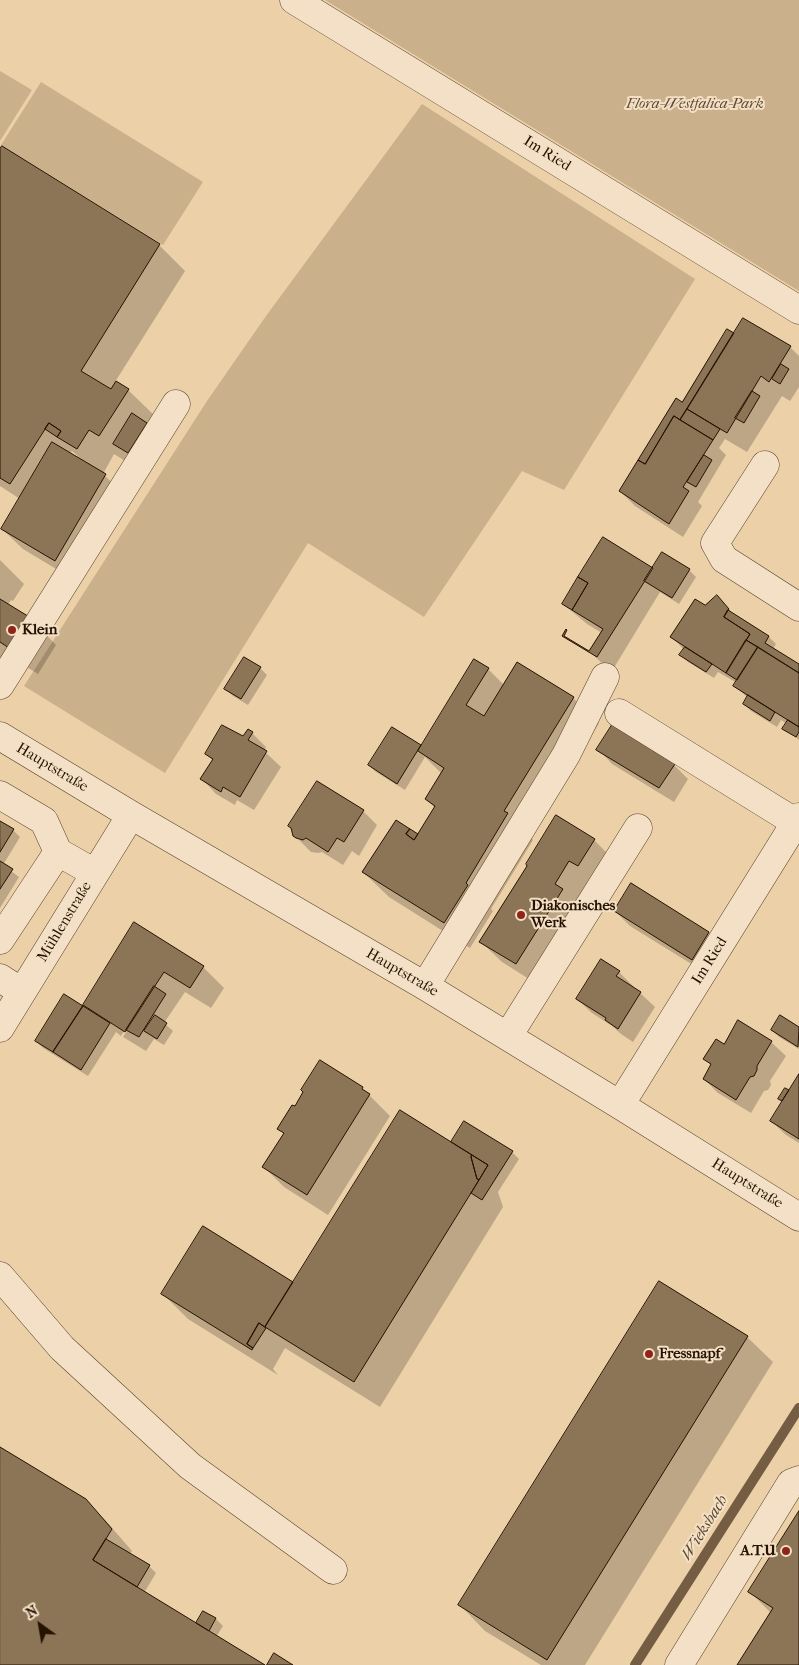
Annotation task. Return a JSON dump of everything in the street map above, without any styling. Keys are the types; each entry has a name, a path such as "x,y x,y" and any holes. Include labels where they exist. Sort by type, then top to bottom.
{"street":[{"name":"Im Ried","path":"294,0 799,310"},
{"path":"0,685 176,404"},
{"path":"765,465 715,542 724,559 799,607"},
{"path":"425,986 566,755 605,677"},
{"path":"619,713 797,819"},
{"name":"Hauptstraße","path":"0,736 130,815 425,986 799,1217"},
{"path":"0,795 44,821 58,852 95,873"},
{"name":"Mühlenstraße","path":"0,1028 130,815"},
{"name":"Im Ried","path":"620,1105 797,819"},
{"path":"508,1036 638,828"},
{"path":"0,940 58,852"},
{"path":"0,978 22,992"},
{"path":"0,1276 62,1348 190,1466 333,1570"},
{"path":"679,1665 791,1483 799,1480"}],"green space":[{"name":"Flora-Westfalica-Park","path":"325,0 799,0 799,291"},
{"path":"0,71 32,90 0,141"},
{"path":"41,82 203,182 163,245 1,145"},
{"path":"422,104 695,279 564,490 522,471 424,617 308,543 165,773 24,686 207,401 266,316"}],"building":[{"path":"2,146 160,244 81,371 111,389 116,381 129,389 99,436 89,430 77,449 57,437 61,431 49,423 10,484 0,478 0,149"},
{"path":"743,318 791,346 769,382 761,376 727,433 687,409"},
{"path":"727,329 734,333 680,420 674,416 645,464 638,460 676,398 682,402"},
{"path":"781,364 789,369 780,384 772,379"},
{"path":"752,391 760,396 744,423 735,418"},
{"path":"687,409 720,429 713,440 680,420"},
{"path":"132,413 147,423 128,453 113,444"},
{"path":"674,416 713,440 683,487 689,491 669,524 619,491 638,460 645,464"},
{"path":"49,423 61,431 57,437 45,429"},
{"path":"52,442 106,474 55,561 1,529"},
{"path":"704,455 712,460 696,487 687,482"},
{"path":"603,537 653,568 597,657 562,636 566,629 564,636 589,651 603,629 572,610 588,583 578,577"},
{"path":"662,552 690,569 672,598 644,581"},
{"path":"578,577 588,583 572,610 562,604"},
{"path":"717,595 729,609 724,617 750,634 726,673 670,637 695,599 705,605"},
{"name":"Klein","path":"0,599 31,618 12,650 0,642"},
{"path":"728,610 769,636 765,643 799,664 799,673 746,640 750,634 724,617"},
{"path":"746,640 758,647 737,680 726,673"},
{"path":"685,647 712,664 706,672 679,655"},
{"path":"758,647 799,673 799,727 733,686"},
{"path":"244,657 261,667 241,699 224,689"},
{"path":"474,659 489,668 466,705 484,716 517,662 574,697 504,811 508,813 466,883 468,885 444,923 362,872 396,820 410,829 406,834 414,840 435,806 425,799 444,768 418,751"},
{"path":"748,695 775,712 770,721 743,704"},
{"path":"788,720 799,727 796,737 782,729"},
{"path":"222,725 243,736 248,729 253,732 248,740 267,751 240,797 223,787 221,792 200,779 213,759 205,754"},
{"path":"612,725 675,764 659,788 596,750"},
{"path":"392,727 421,745 397,784 368,765"},
{"path":"317,781 364,810 344,842 337,838 328,852 306,838 303,840 296,838 288,826"},
{"name":"Diakonisches Werk","path":"556,815 595,839 578,866 569,861 555,884 563,889 516,964 479,942 527,866 526,864"},
{"path":"0,821 14,829 0,852"},
{"path":"410,829 418,834 414,840 406,834"},
{"path":"0,861 13,869 0,889"},
{"path":"631,883 709,932 692,960 614,911"},
{"path":"134,922 204,966 190,988 164,972 125,1032 83,1005"},
{"path":"601,959 620,971 616,976 641,992 618,1029 605,1020 606,1018 576,999"},
{"path":"154,986 166,994 139,1037 126,1030"},
{"path":"64,994 83,1006 53,1052 35,1041"},
{"path":"83,1006 110,1023 81,1070 53,1052"},
{"path":"155,1015 167,1023 157,1039 144,1031"},
{"path":"780,1015 799,1027 798,1047 771,1030"},
{"path":"738,1020 772,1041 757,1066 754,1076 750,1077 736,1100 703,1079 711,1064 703,1059 716,1039 724,1044"},
{"path":"320,1060 363,1087 362,1089 370,1094 307,1195 262,1167 284,1133 277,1129 292,1105 295,1106 303,1092 301,1090"},
{"path":"799,1074 799,1139 770,1121"},
{"path":"785,1088 789,1090 782,1101 778,1099"},
{"path":"400,1110 472,1155 477,1179 479,1180 354,1382 265,1327"},
{"path":"464,1121 513,1151 482,1200 471,1193 488,1165 451,1142"},
{"path":"472,1155 488,1165 479,1180 477,1179"},
{"path":"203,1226 293,1282 265,1327 259,1323 247,1344 253,1348 252,1350 161,1294"},
{"path":"659,1281 748,1336 547,1660 458,1605"},
{"path":"259,1323 266,1328 253,1348 247,1344"},
{"path":"0,1447 86,1499 112,1529 93,1560 265,1665 0,1665"},
{"name":"A.T.U","path":"799,1511 799,1665 737,1665 773,1608 748,1592"},
{"path":"106,1539 150,1565 137,1587 93,1560"},
{"path":"203,1611 216,1618 209,1631 196,1623"},
{"path":"274,1653 293,1665 267,1665"}],"waterway":[{"name":"Wieksbach","path":"635,1665 799,1408"}],"place":[{"name":"Klein","path":"12,630"},
{"name":"Diakonisches Werk","path":"521,915"},
{"name":"Fressnapf","path":"649,1354"},
{"name":"A.T.U","path":"786,1551"}]}
